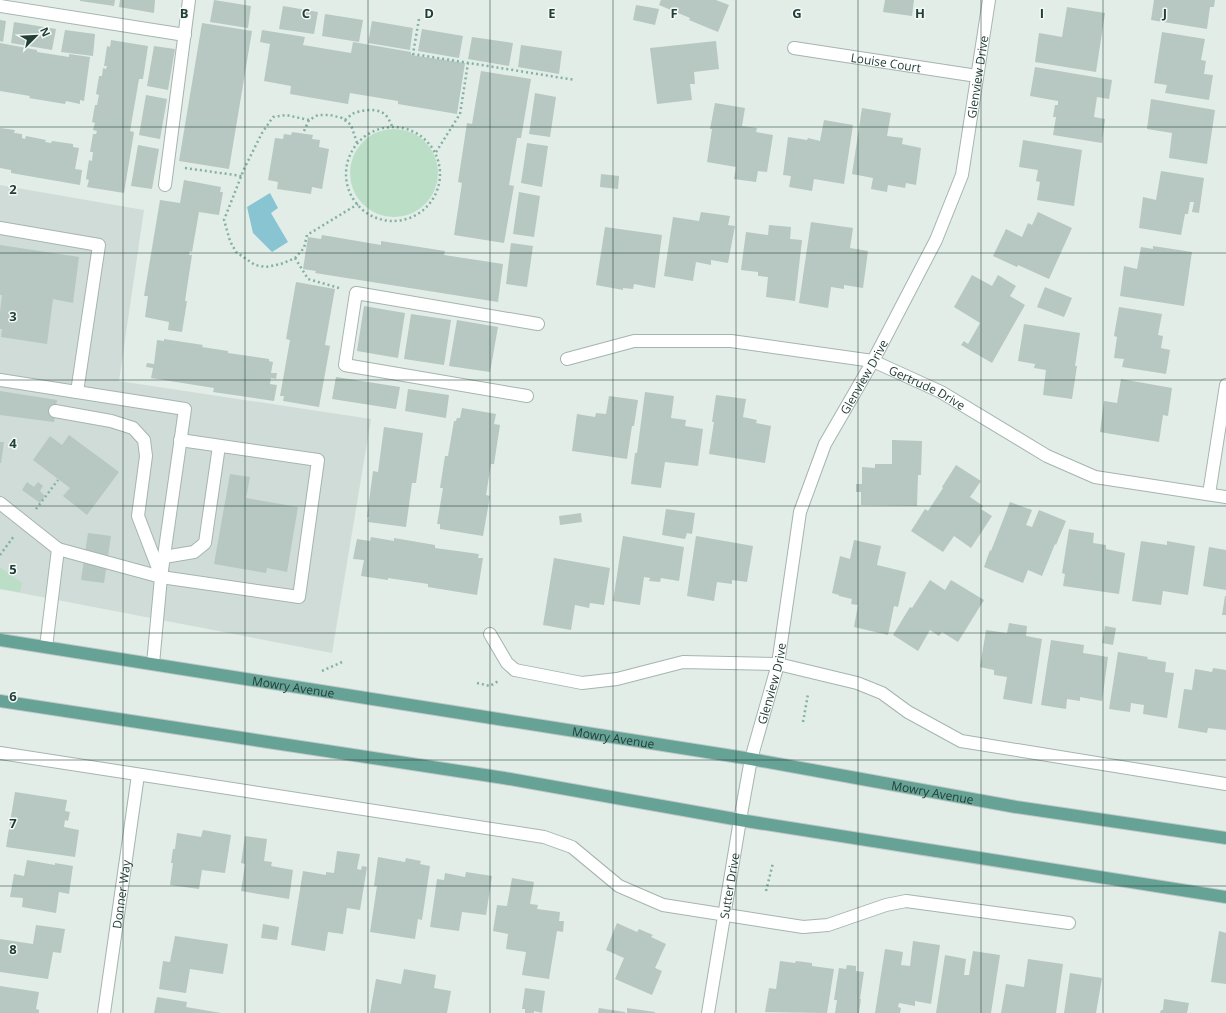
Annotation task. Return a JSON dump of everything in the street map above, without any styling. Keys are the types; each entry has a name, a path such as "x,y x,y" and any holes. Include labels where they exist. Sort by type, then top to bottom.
{"main road":[{"name":"Mowry Avenue","path":"0,640 751,759 1016,807 1226,838"},
{"path":"0,701 504,778 740,820 1226,897"}],"street":[{"path":"165,185 189,0"},
{"name":"Glenview Drive","path":"751,759 778,664 800,512 825,444 873,361 936,240 962,175 989,0"},
{"path":"0,6 185,34"},
{"name":"Louise Court","path":"794,48 977,76"},
{"path":"0,228 99,246 77,392"},
{"path":"527,396 345,365 356,293 538,324"},
{"name":"Gertrude Drive","path":"566,359 634,342 731,341 873,361 941,392 1047,456 1095,477 1226,497"},
{"path":"0,380 185,409 161,577 153,664"},
{"path":"1209,494 1226,385"},
{"path":"55,411 110,421 132,428 144,440 146,456 138,516 161,577"},
{"path":"0,503 58,549 161,577 299,597 318,460 180,440"},
{"path":"164,557 194,552 205,543 218,446"},
{"path":"46,647 58,549"},
{"path":"490,634 507,663 515,670 582,683 617,679 683,662 778,664 857,683 882,693 908,712 961,741 1226,784"},
{"path":"0,753 544,837 572,847 619,886 663,905 724,915 803,927 828,925 886,905 906,901 1069,923"},
{"name":"Sutter Drive","path":"708,1013 751,759"},
{"name":"Donner Way","path":"104,1013 138,775"}],"path":[{"path":"419,18 413,54 575,80"},
{"path":"436,152 460,114 468,63"},
{"path":"345,120 352,114 364,110 374,110 384,113 392,126"},
{"path":"309,120 286,114 273,117 262,133 224,220 230,241 236,252 256,264 266,267 281,264 295,258 304,248 308,235 358,204"},
{"path":"304,132 309,120 318,115 330,115 342,118 351,125 357,143"},
{"path":"392,126 412,130 426,139 436,152 441,169 440,185 433,200 422,212 408,220 391,222 376,218 364,211 353,200 347,186 346,171 349,156 357,143 368,133 382,127 392,126"},
{"path":"168,166 242,176"},
{"path":"295,258 308,279 356,293"},
{"path":"803,722 808,694"},
{"path":"766,890 773,863"}],"shaded area":[{"path":"0,185 144,210 119,381 371,419 332,653 0,589"}],"green space":[{"path":"385,129 403,129 419,136 431,148 438,164 438,182 431,198 419,210 403,217 385,217 369,210 357,198 350,182 350,164 357,148 369,136"},
{"path":"0,567 22,583 20,592 0,589"}],"water":[{"path":"270,193 278,208 271,213 288,242 272,252 253,233 247,207"}],"building":[{"path":"80,0 115,0 114,6"},
{"path":"120,0 155,0 154,13 119,7"},
{"path":"214,0 251,6 248,28 210,22"},
{"path":"661,0 716,0 729,5 718,32 659,5"},
{"path":"885,0 914,0 912,16 883,12"},
{"path":"1154,0 1215,0 1214,7 1210,7 1207,29 1151,20"},
{"path":"636,5 659,9 655,25 633,20"},
{"path":"283,6 318,12 314,34 279,29"},
{"path":"1067,7 1105,13 1096,72 1035,62 1039,33 1062,37"},
{"path":"325,14 363,20 359,42 322,36"},
{"path":"0,20 6,21 3,42 0,41"},
{"path":"372,21 413,28 410,50 368,43"},
{"path":"14,22 56,29 52,50 11,43"},
{"path":"202,23 252,31 229,169 179,161"},
{"path":"422,29 463,36 459,58 418,51"},
{"path":"65,30 95,34 93,56 61,52"},
{"path":"262,30 305,37 303,45 351,53 353,42 411,52 411,55 465,63 457,114 398,104 398,101 350,93 348,104 290,94 291,86 264,81 270,44 260,42"},
{"path":"1162,32 1205,39 1201,60 1206,61 1204,74 1213,75 1209,100 1165,93 1167,85 1154,83"},
{"path":"472,37 513,43 509,66 468,59"},
{"path":"111,40 148,46 143,79 139,79 130,131 134,132 124,193 87,187 89,180 86,179 89,160 92,161 93,152 90,152 93,134 96,134 97,131 93,130 95,123 92,122 95,105 97,105 99,95 96,94 99,76 102,76 103,68 106,69 107,66 104,66 107,46 110,47"},
{"path":"716,41 719,69 694,72 695,84 690,84 692,100 657,104 650,48"},
{"path":"0,43 37,50 37,52 69,57 69,54 90,57 84,101 80,100 80,104 66,101 65,104 0,91"},
{"path":"521,45 562,51 559,74 518,67"},
{"path":"154,46 175,49 168,90 147,86"},
{"path":"1035,67 1112,80 1109,99 1097,97 1094,117 1105,119 1102,143 1053,135 1056,117 1053,117 1055,105 1058,105 1058,101 1030,96"},
{"path":"481,71 531,79 521,138 517,138 509,185 514,186 504,243 454,235 462,183 458,182 467,123 472,124"},
{"path":"535,93 556,97 550,137 529,134"},
{"path":"146,95 167,99 160,139 139,135"},
{"path":"1151,99 1215,110 1207,164 1169,158 1172,133 1147,129"},
{"path":"715,103 745,108 742,126 757,128 756,132 773,135 767,172 758,171 756,182 734,179 736,167 707,162 712,129 710,129"},
{"path":"862,108 891,113 887,136 903,138 902,144 921,148 916,185 906,183 905,188 888,185 887,192 871,189 873,178 852,174"},
{"path":"824,120 853,125 844,184 814,179 812,191 789,187 791,176 783,175 788,137 807,140 808,138 820,141"},
{"path":"0,128 15,130 14,133 22,134 22,138 25,139 26,136 46,140 45,142 51,143 52,141 73,144 73,147 79,148 75,169 82,170 80,185 11,173 11,170 0,168"},
{"path":"292,132 313,135 312,139 320,140 319,147 329,149 322,189 312,187 311,194 277,189 278,182 268,180 275,138 283,139 284,134 291,135"},
{"path":"1023,140 1082,150 1074,206 1037,200 1040,182 1036,181 1038,170 1019,167"},
{"path":"527,143 548,146 542,187 521,183"},
{"path":"138,145 159,149 152,189 131,186"},
{"path":"1161,171 1204,178 1199,213 1192,212 1194,202 1190,202 1188,214 1185,214 1181,235 1139,228 1143,197 1156,200"},
{"path":"601,174 619,176 618,189 600,187"},
{"path":"184,180 221,187 220,192 223,192 219,215 199,212 192,252 190,251 189,255 192,255 182,332 168,330 169,322 145,317 148,296 144,296 160,200 180,203"},
{"path":"519,192 540,196 534,237 513,234"},
{"path":"701,212 730,216 728,225 735,226 728,263 711,260 711,265 696,262 693,281 664,276 673,217 699,221"},
{"path":"1038,212 1072,228 1049,279 993,256 1006,229 1022,237 1028,223 1032,225"},
{"path":"811,222 853,228 850,248 868,251 863,288 844,285 844,289 831,287 828,308 799,303"},
{"path":"769,225 791,227 790,239 802,240 795,301 766,297 768,277 758,276 758,272 741,270 746,232 768,235"},
{"path":"605,227 662,235 655,288 634,284 633,289 623,288 623,290 596,285"},
{"path":"322,235 381,245 381,241 445,251 444,255 503,264 498,302 315,273 316,271 303,269 308,237 321,239"},
{"path":"511,243 533,246 527,287 506,284"},
{"path":"0,245 79,257 73,303 53,299 47,344 1,337 2,329 0,329 0,312 2,295 0,295"},
{"path":"1153,246 1192,252 1184,306 1120,296 1124,266 1137,269 1141,247 1153,249"},
{"path":"972,275 992,286 998,275 1016,286 1010,296 1025,305 992,363 961,345 964,341 968,344 980,323 954,307"},
{"path":"296,282 335,289 325,345 330,346 319,407 283,401 284,396 280,396 290,340 286,339"},
{"path":"1045,287 1072,298 1064,317 1037,307"},
{"path":"364,306 405,313 398,358 357,351"},
{"path":"1119,307 1162,314 1158,335 1163,336 1161,348 1170,350 1166,374 1122,367 1124,359 1114,358 1117,337 1114,336"},
{"path":"411,314 451,320 444,365 404,359"},
{"path":"457,320 498,327 490,372 449,366"},
{"path":"1024,324 1080,333 1072,399 1043,395 1046,370 1034,368 1035,364 1018,361"},
{"path":"164,339 203,345 202,347 228,351 228,353 269,359 269,361 273,362 271,373 277,373 276,379 271,378 270,384 277,385 274,401 213,392 214,388 151,378 153,368 146,367 147,363 154,364 157,340 164,341"},
{"path":"336,377 400,387 396,409 332,399"},
{"path":"1121,379 1172,388 1168,416 1163,415 1159,442 1100,432 1104,401 1117,403"},
{"path":"408,389 449,395 446,418 405,411"},
{"path":"0,391 57,400 54,422 0,415"},
{"path":"645,392 674,396 671,418 686,420 685,426 703,429 698,466 665,462 661,488 631,484 635,453 637,453"},
{"path":"716,395 746,399 743,417 757,420 756,423 771,426 765,463 709,454"},
{"path":"609,396 638,400 627,459 572,451 577,414 595,417 596,413 606,414"},
{"path":"462,408 496,414 494,424 500,425 494,464 491,464 486,495 490,496 483,536 440,529 440,524 437,524 443,488 440,488 445,456 448,456 454,421 456,421 457,418 460,418"},
{"path":"384,427 423,433 416,483 412,483 406,527 368,522 369,517 367,517 373,471 378,472"},
{"path":"69,435 119,472 87,515 63,496 70,488 33,460 50,436 62,445"},
{"path":"892,440 922,441 921,475 918,475 917,506 861,505 861,492 856,492 856,484 862,484 862,467 875,468 875,464 892,464"},
{"path":"0,442 4,442 1,463 0,463"},
{"path":"956,465 981,481 970,497 983,506 981,509 992,516 971,548 954,536 943,552 911,531 925,509 928,511"},
{"path":"230,474 250,477 246,498 298,507 287,572 267,568 266,573 214,564"},
{"path":"27,482 34,487 38,482 43,486 40,491 45,496 40,503 22,490"},
{"path":"1010,502 1032,510 1026,525 1032,527 1039,510 1066,521 1042,576 1028,570 1023,583 984,567"},
{"path":"666,509 695,513 692,534 687,533 685,539 662,535"},
{"path":"581,513 582,522 560,525 559,516"},
{"path":"1069,529 1094,533 1093,543 1106,545 1106,549 1125,553 1119,594 1063,586 1065,574 1062,573"},
{"path":"88,533 111,536 104,583 81,580"},
{"path":"623,536 684,547 679,581 661,578 660,582 649,581 650,578 644,577 640,605 613,601"},
{"path":"696,536 753,546 747,582 732,580 732,584 717,582 714,601 687,596"},
{"path":"371,537 394,541 394,538 435,545 435,548 479,554 478,558 483,558 477,595 428,587 428,584 388,578 388,580 361,576 364,560 353,559 357,539 370,541"},
{"path":"854,540 881,546 877,565 906,572 898,607 894,606 888,635 854,627 858,605 851,604 852,599 832,593 840,556 850,559"},
{"path":"1141,541 1167,545 1167,541 1195,546 1188,595 1163,591 1161,605 1132,601"},
{"path":"1209,547 1226,550 1226,590 1203,586"},
{"path":"554,558 610,568 604,605 590,603 589,608 575,605 571,630 543,625"},
{"path":"930,580 945,590 951,580 984,600 958,642 942,632 939,636 930,630 918,651 893,635 910,607 912,608"},
{"path":"1225,596 1226,615 1222,615"},
{"path":"1009,623 1027,626 1026,636 1042,639 1032,704 1003,699 1007,677 994,675 994,670 980,667 986,630 1007,633"},
{"path":"1105,626 1116,628 1113,645 1102,643"},
{"path":"1051,640 1084,645 1083,653 1108,657 1102,701 1080,697 1080,701 1067,699 1066,709 1041,705"},
{"path":"1118,652 1148,657 1147,659 1166,662 1165,672 1174,673 1167,718 1143,714 1144,705 1131,703 1130,712 1109,709"},
{"path":"1213,668 1226,670 1226,730 1208,728 1207,733 1178,728 1184,689 1192,690 1195,669 1212,672"},
{"path":"15,792 67,800 65,811 70,812 68,821 65,820 64,827 79,830 75,857 6,847"},
{"path":"203,830 231,835 225,873 202,870 199,889 170,885 173,863 171,863 177,833 201,837"},
{"path":"245,836 267,839 264,861 272,862 271,866 293,870 289,899 241,891 245,864 241,863"},
{"path":"337,851 360,854 357,869 361,870 362,866 367,867 360,910 347,908 343,934 328,932 325,951 291,945 303,871 326,875 326,872 334,873"},
{"path":"378,857 405,862 406,858 421,861 420,864 430,866 422,920 418,919 415,939 370,932 377,886 374,886"},
{"path":"27,860 55,865 55,863 73,866 69,894 59,892 56,913 22,907 23,898 10,897 14,874 24,876"},
{"path":"466,872 492,876 486,915 462,912 459,931 430,927 437,879 444,880 445,873 465,877"},
{"path":"512,878 534,882 530,904 538,905 537,909 560,912 559,921 564,921 563,932 557,931 549,979 522,975 526,952 506,949 508,934 493,931 497,905 507,906"},
{"path":"617,923 637,932 639,929 653,935 651,937 666,944 655,968 662,971 652,995 615,979 624,958 606,950"},
{"path":"263,924 279,927 277,940 261,938"},
{"path":"36,925 65,929 61,953 53,952 48,979 0,972 0,939 33,944"},
{"path":"1219,931 1226,933 1226,984 1211,982"},
{"path":"175,936 228,944 223,974 190,969 186,993 159,989 163,961 170,962"},
{"path":"913,941 940,945 931,1004 915,1001 915,1006 899,1003 898,1007 901,1008 900,1013 875,1013 885,949 903,952 901,965 910,966"},
{"path":"973,951 1000,955 991,1013 936,1013 945,955 966,959 964,975 969,975"},
{"path":"1028,959 1063,964 1056,1013 1001,1013 1006,984 1024,987"},
{"path":"780,961 812,963 812,966 834,969 827,1013 765,1012 769,988 776,989"},
{"path":"847,965 856,966 856,971 864,972 859,1013 835,1013 837,1000 834,1000 839,968 846,969"},
{"path":"404,969 436,975 434,988 451,991 447,1013 370,1013 376,979 401,984"},
{"path":"1070,973 1102,978 1096,1013 1064,1013"},
{"path":"0,986 39,992 36,1009 39,1010 39,1013 0,1013"},
{"path":"525,988 545,991 542,1013 534,1011 534,1013 525,1013 525,1009 522,1009"},
{"path":"157,997 187,1002 186,1007 221,1013 154,1013"},
{"path":"1164,999 1189,1003 1187,1013 1160,1013 1161,1010 1163,1010"},
{"path":"599,1008 625,1012 625,1013 598,1013"},
{"path":"627,1008 655,1012 655,1013 627,1013"}]}
